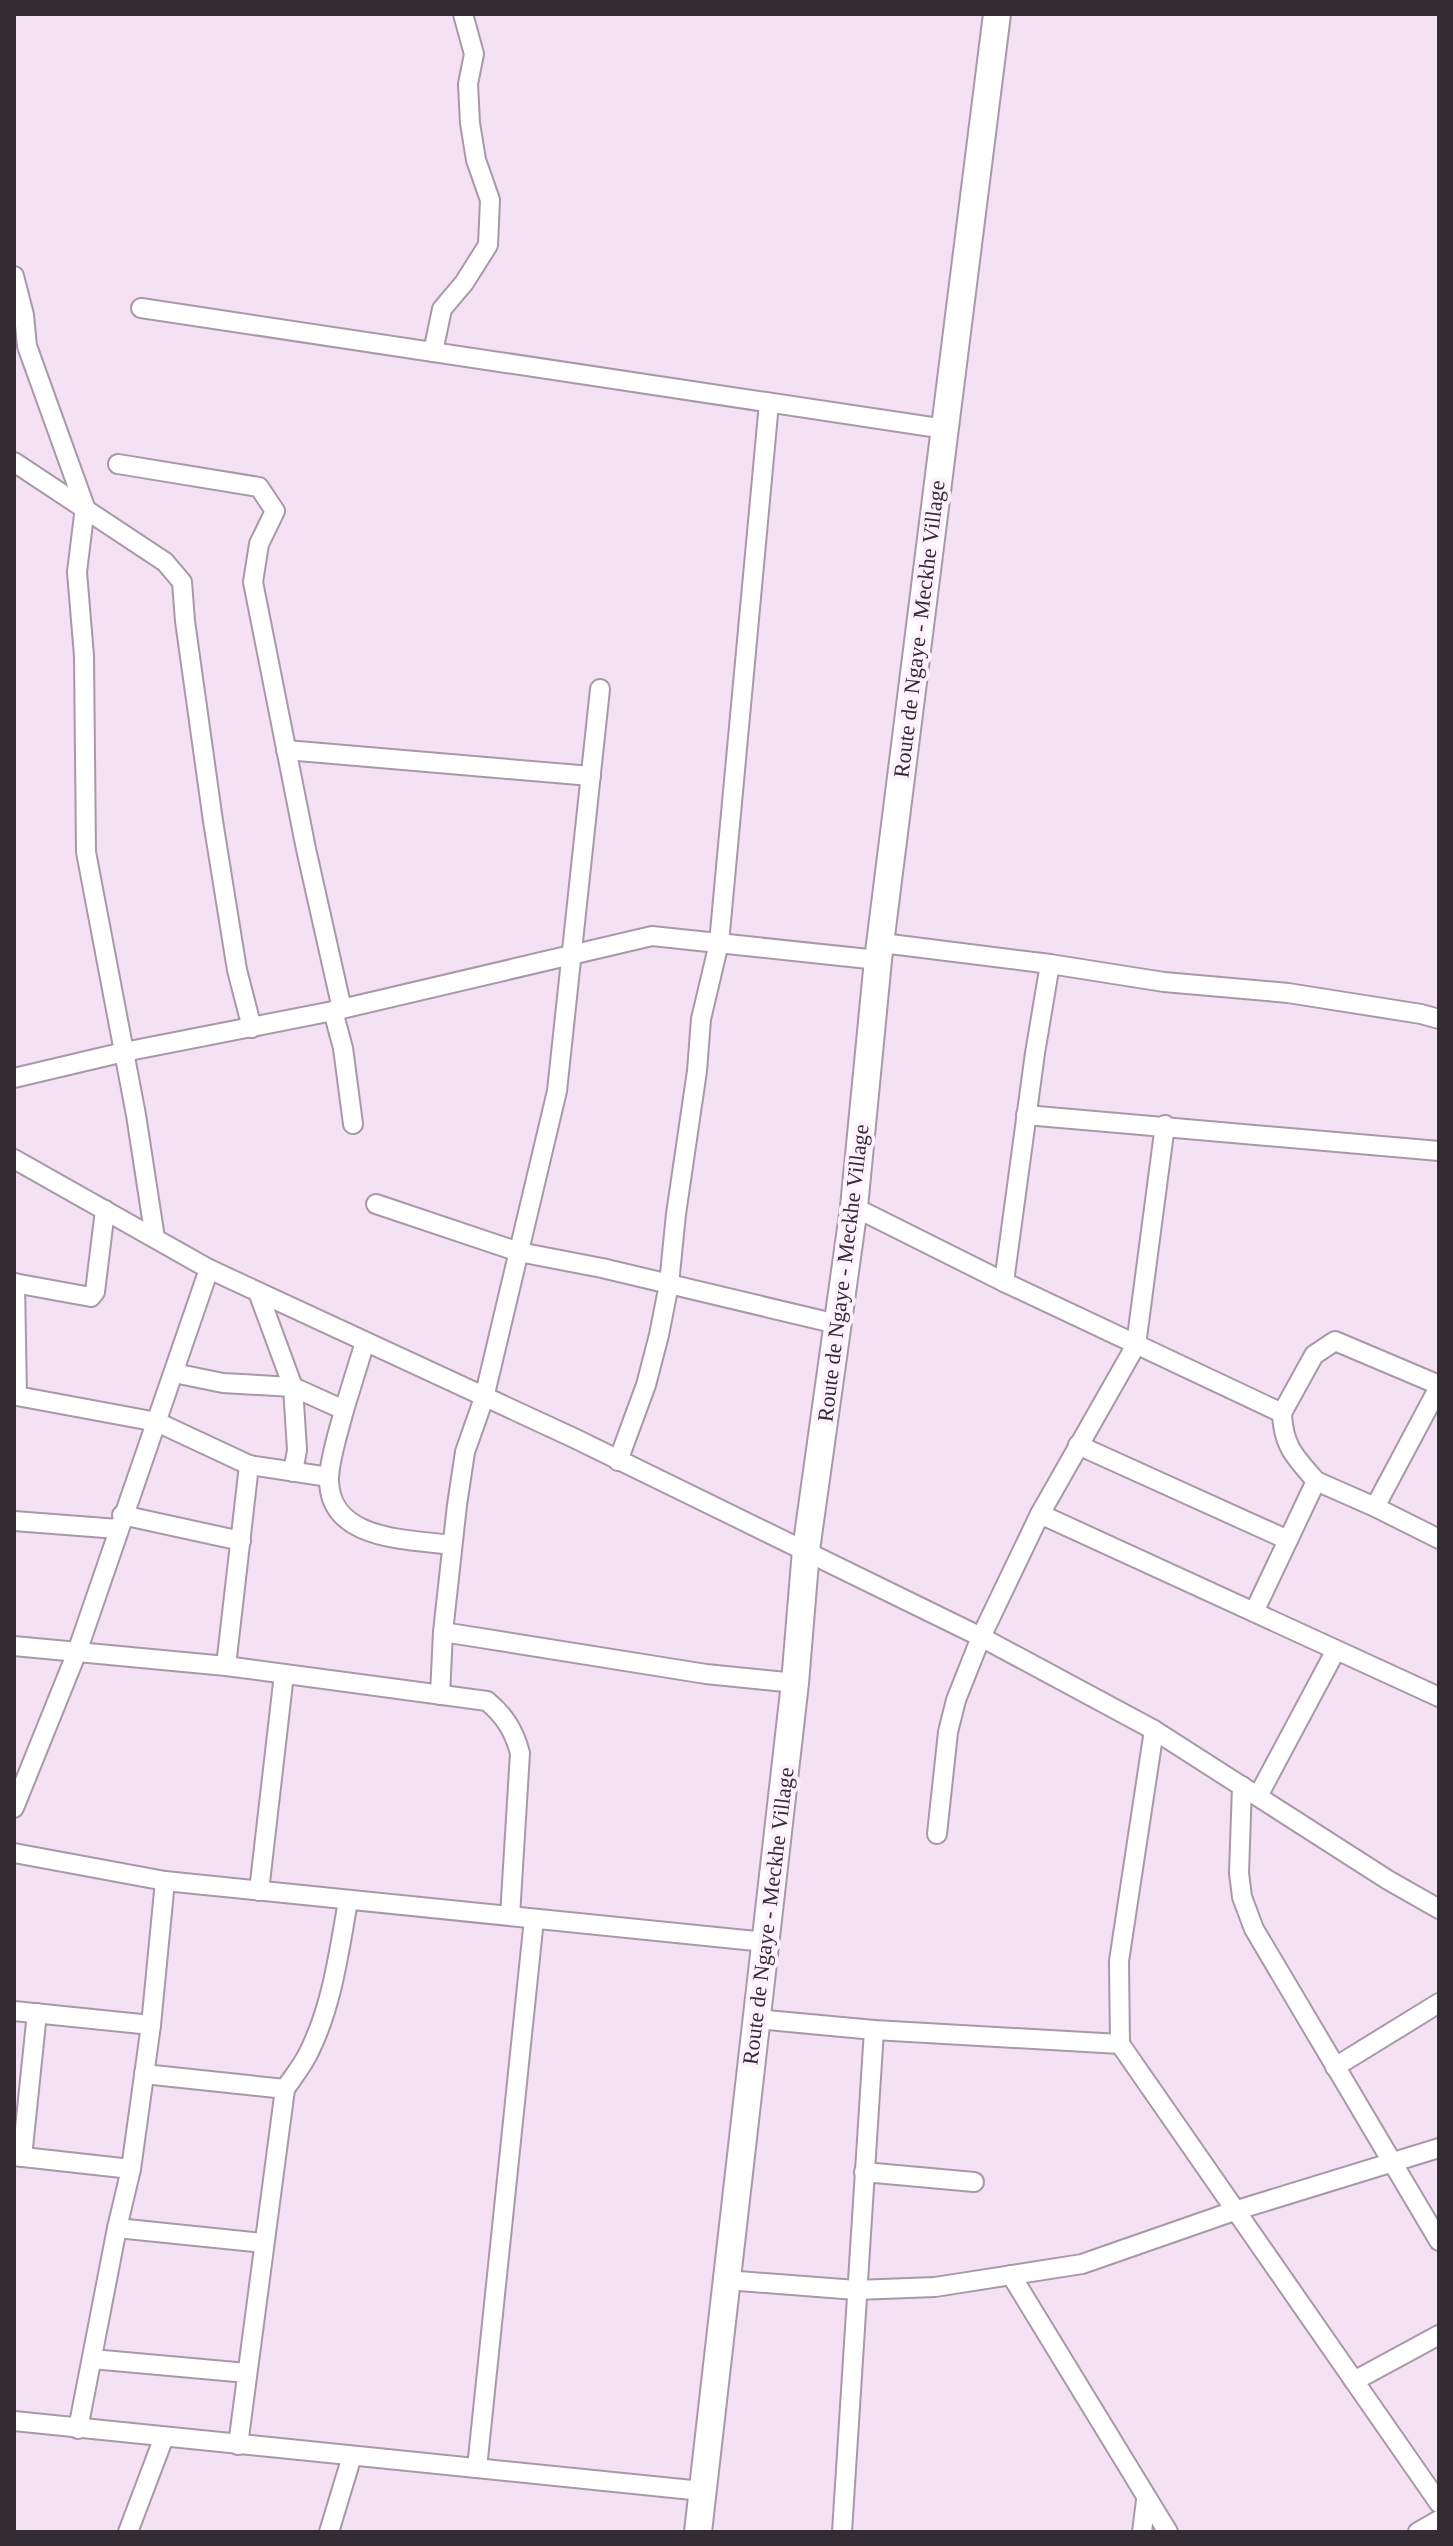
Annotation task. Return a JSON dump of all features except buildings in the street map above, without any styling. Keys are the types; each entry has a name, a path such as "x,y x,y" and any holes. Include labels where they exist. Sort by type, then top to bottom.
{"main road":[{"name":"Route de Ngaye - Meckhe Village","path":"698,2532 795,1683 806,1550 854,1207 880,952 997,14"}],"street":[{"path":"433,352 442,309 464,283 488,245 490,200 476,160 470,123 468,84 474,54 463,14"},
{"path":"14,276 24,315 27,346 85,507 77,572 84,656 86,852 155,1238"},
{"path":"141,308 945,429"},
{"path":"618,1461 646,1385 669,1284 701,1019 719,943 769,403"},
{"path":"14,462 165,562 182,582 213,821 237,970 252,1028"},
{"path":"118,464 259,487 275,511 259,544 253,582 331,967 353,1124"},
{"path":"440,1695 443,1632 465,1452 484,1398 557,1091 600,689"},
{"path":"286,750 591,776"},
{"path":"14,1078 124,1052 338,1010 652,936 1050,964 1164,982 1288,993 1439,1019"},
{"path":"1004,1282 1050,964"},
{"path":"1026,1115 1439,1151"},
{"path":"937,1834 948,1732 956,1700 981,1637 1040,1514 1136,1345 1165,1125"},
{"path":"14,1159 209,1269 806,1550 981,1637 1154,1730 1388,1880 1439,1909"},
{"path":"376,1204 519,1252 602,1268 837,1324"},
{"path":"854,1207 1004,1282 1282,1413"},
{"path":"105,1210 95,1292 91,1297 15,1283 15,1405 157,1422 249,1465 329,1477"},
{"path":"14,1808 77,1652 209,1269"},
{"path":"258,1292 293,1387 297,1450 293,1472"},
{"path":"1375,1507 1439,1386 1335,1341 1314,1355 1282,1413 1283,1435 1291,1452 1316,1481 1439,1539"},
{"path":"365,1342 344,1410 329,1477 334,1505 345,1519 364,1530 385,1537 452,1545"},
{"path":"174,1373 223,1383 293,1387 344,1410"},
{"path":"1078,1445 1288,1540"},
{"path":"226,1666 249,1465"},
{"path":"1254,1612 1316,1481"},
{"path":"1040,1514 1439,1697"},
{"path":"14,1521 120,1522 241,1541"},
{"path":"443,1632 706,1674 795,1683"},
{"path":"14,1646 226,1666 487,1701 502,1714 514,1733 520,1753 510,1916"},
{"path":"1258,1796 1336,1650"},
{"path":"259,1891 284,1674"},
{"path":"1154,1730 1119,1961 1120,2044 1439,2503"},
{"path":"1242,1786 1239,1873 1242,1897 1254,1929 1439,2241"},
{"path":"14,1853 165,1881 765,1942"},
{"path":"78,2429 131,2169 151,2025 165,1881"},
{"path":"238,2445 285,2089 308,2055 322,2024 348,1901"},
{"path":"477,2468 534,1919"},
{"path":"1335,2067 1439,2003"},
{"path":"14,2011 151,2025"},
{"path":"37,2013 18,2157 131,2169"},
{"path":"756,2019 874,2030 1120,2044"},
{"path":"842,2532 874,2030"},
{"path":"144,2074 285,2089"},
{"path":"726,2280 856,2290 935,2287 1082,2264 1234,2211 1439,2148"},
{"path":"864,2172 974,2182"},
{"path":"117,2228 264,2243"},
{"path":"1011,2275 1168,2532"},
{"path":"1354,2381 1439,2335"},
{"path":"92,2359 247,2373"},
{"path":"14,2421 702,2491"},
{"path":"128,2532 164,2437"},
{"path":"329,2532 352,2456"},
{"path":"1142,2532 1146,2500"},
{"path":"1418,2532 1439,2520"}]}
